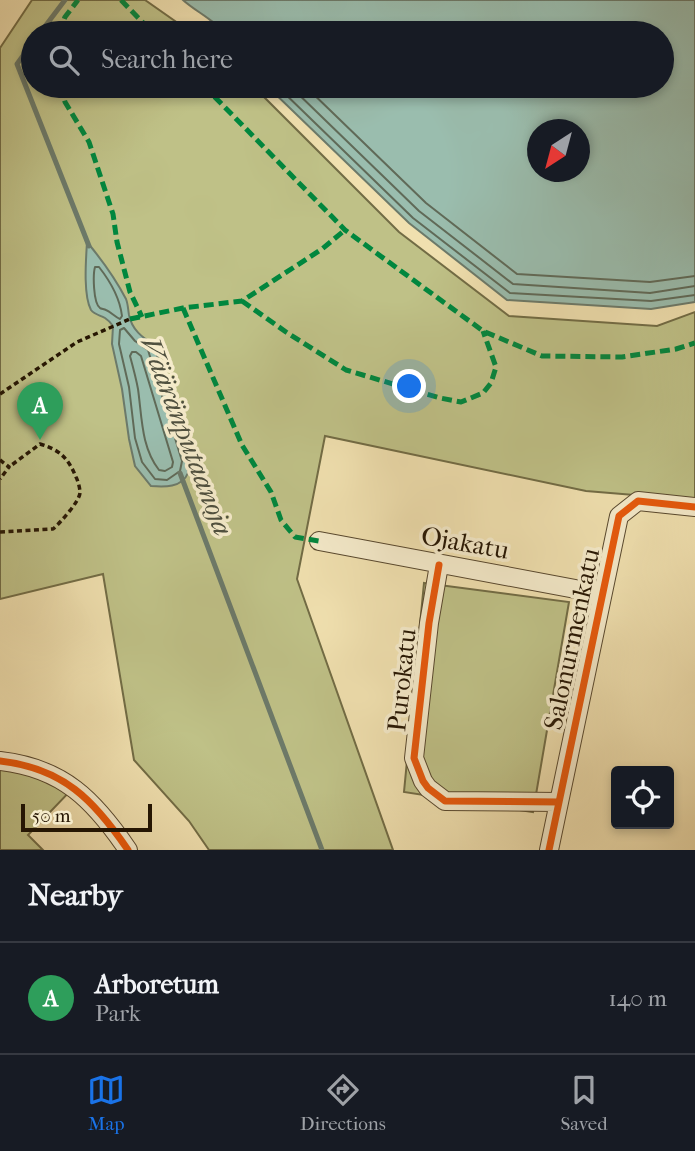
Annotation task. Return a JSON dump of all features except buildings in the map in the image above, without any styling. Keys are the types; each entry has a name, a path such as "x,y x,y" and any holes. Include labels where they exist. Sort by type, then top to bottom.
{"street":[{"name":"Salonurmenkatu","path":"549,850 620,516 638,501 695,507"},
{"name":"Ojakatu","path":"319,541 602,594"},
{"name":"Purokatu","path":"439,565 429,623 414,758 423,781 445,802 559,802"},
{"path":"0,761 19,763 56,776 85,796 111,825 128,850"}],"path":[{"path":"0,394 77,342 130,319"},
{"path":"0,479 9,467 40,444 53,448 69,462 80,493 53,529 0,532"},
{"path":"0,460 9,467"}],"green space":[{"path":"32,0 145,0 175,21 21,21 21,98 265,98 399,232 509,316 657,326 695,312 695,500 586,491 325,436 297,579 393,850 209,850 189,821 134,760 103,574 0,599 0,48"},
{"path":"424,583 569,602 533,812 404,792"},
{"path":"0,756 76,785 28,835 43,850 0,850"}],"water":[{"path":"183,0 695,0 695,302 651,309 507,300 409,223 279,98 674,98 674,21 211,21"},
{"path":"87,242 122,291 135,329 154,345 189,461 188,473 177,484 151,486 135,466 112,344 113,326 93,312 88,303"}],"waterway":[{"name":"Vääränputaanoja","path":"49,21 65,0"},
{"name":"Vääränputaanoja","path":"21,58 17,64 21,74"},
{"name":"Vääränputaanoja","path":"30,98 89,246"},
{"name":"Vääränputaanoja","path":"180,473 322,850"}],"marked path":[{"path":"64,21 78,0"},
{"path":"121,0 141,21"},
{"path":"64,98 89,142 113,214 130,292 142,317"},
{"path":"216,98 345,230 483,331 542,356 622,357 676,349 695,343"},
{"path":"130,319 183,308 242,301 322,249 345,230"},
{"path":"242,301 346,370 461,402 483,393 491,383 496,367 483,331"},
{"path":"183,308 242,445 271,492 281,520 295,537 319,541"}],"cycle path":[{"path":"549,850 619,516 638,501 695,507"},
{"path":"439,565 429,623 414,758 423,781 445,801 559,802"},
{"path":"0,761 42,771 75,789 103,816 128,850"}],"place":[{"name":"Arboretum","path":"40,440"}]}
